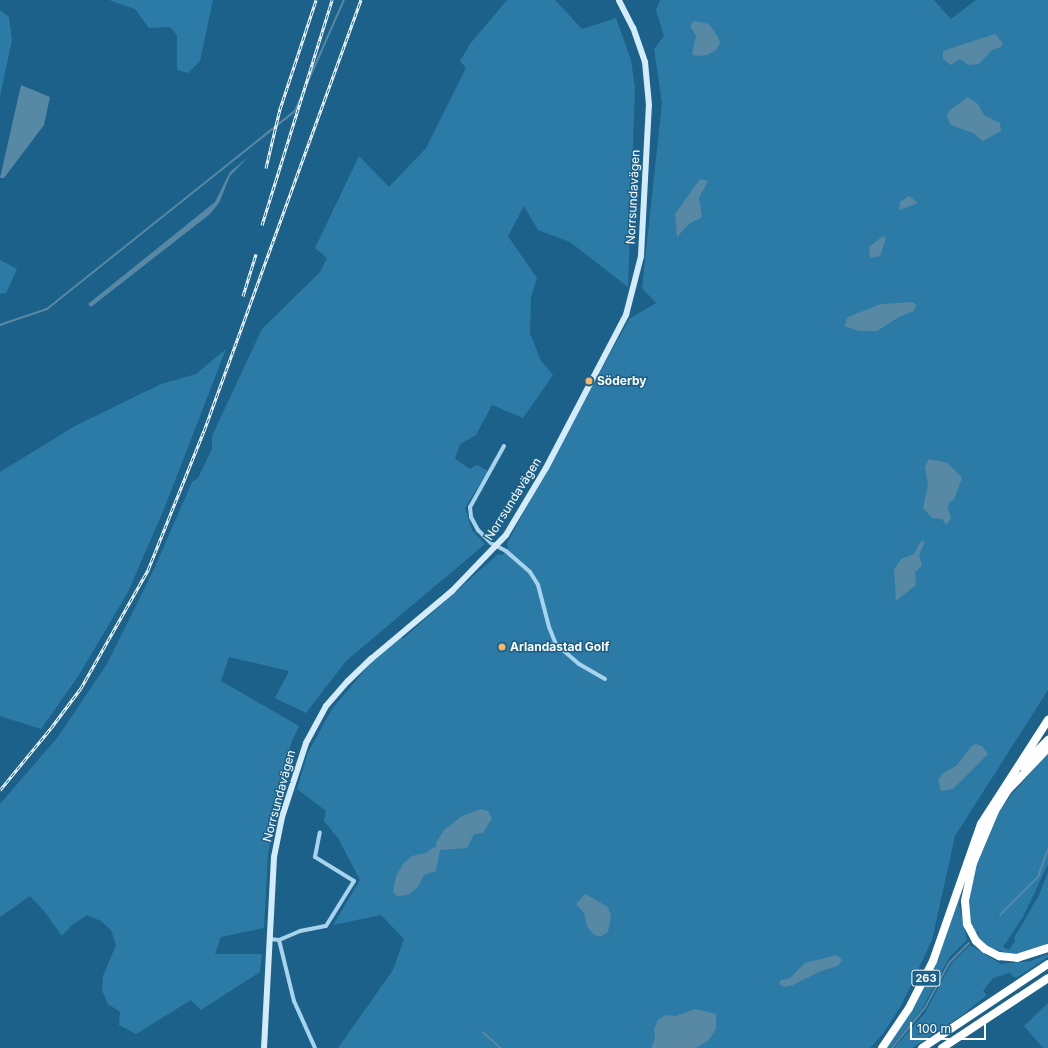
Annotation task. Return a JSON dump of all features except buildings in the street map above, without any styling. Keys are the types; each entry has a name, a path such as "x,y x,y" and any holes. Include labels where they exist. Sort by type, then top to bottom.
{"highway":[{"name":"263","path":"882,1048 924,980 940,944 972,843 1002,789 1048,720"},
{"path":"1002,789 1048,740"},
{"path":"1048,748 1008,790 995,811 975,856 965,901 967,924 976,941 985,949 999,956 1016,958 1048,948"},
{"path":"922,1048 1048,964"},
{"path":"942,1048 1048,978"}],"street":[{"name":"Norrsundavägen","path":"264,1048 274,857 282,817 303,749 326,706 371,659 452,591 498,546 546,468 626,315 637,277 647,145 648,83 640,44 619,0"},
{"path":"504,446 470,507 471,517 478,530 523,565 538,585 549,628 556,644 579,664 604,679"},
{"path":"270,939 279,940 300,931 326,926 354,881 315,857 320,832"},
{"path":"279,940 294,1001 315,1048"}],"shaded area":[{"path":"109,0 213,0 200,61 188,73 177,70 177,35 170,27 149,28 135,9"},
{"path":"507,0 555,0 582,29 616,18 631,60 635,88 628,287 570,242 538,230 524,206 508,236 537,278 531,297 530,333 541,361 553,375 523,418 492,405 476,435 460,444 455,459 470,469 477,465 488,471 465,508 472,530 485,544 346,661 306,713 275,698 289,671 229,657 221,681 299,726 291,743 268,853 264,928 221,937 215,954 262,954 260,972 201,1010 191,1000 136,1034 119,1025 120,1012 108,1004 102,990 103,976 116,945 111,930 101,921 87,915 72,925 62,936 44,911 30,896 0,917 0,804 57,738 107,664 155,567 192,482 198,478 212,449 212,436 262,329 320,272 327,258 315,248 359,156 389,187 426,148 466,68 460,61 470,44"},
{"name":"Arlandastad Golf","path":"660,0 934,0 951,19 976,0 1048,0 1048,690 955,836 932,940 902,1004 883,1034 870,1048 338,1048 393,970 404,939 381,915 333,925 360,880 338,838 324,821 326,811 297,789 308,752 332,709 374,659 401,637 404,638 498,554 502,555 508,549 507,543 629,319 656,303 642,288 662,103 654,49 664,36 656,10"},
{"path":"0,10 9,17 12,40 0,96"},
{"path":"694,21 709,24 718,37 720,43 716,50 708,55 696,56 692,54 696,36 690,26"},
{"path":"995,34 1003,43 1001,47 992,50 979,64 968,65 960,59 951,65 943,59 943,51"},
{"path":"21,85 50,97 44,125 4,178 0,178"},
{"path":"968,97 978,104 984,115 1000,123 1001,131 983,141 973,133 951,125 947,117 949,111"},
{"path":"248,157 230,176 219,203 210,214 91,307 88,304 215,202 230,172"},
{"path":"700,179 708,181 699,198 702,217 689,224 677,237 675,214"},
{"path":"909,196 918,203 899,210 900,202"},
{"path":"883,236 886,238 880,256 870,258 869,247"},
{"path":"0,260 17,269 6,293 0,294"},
{"path":"913,302 916,305 914,311 899,317 877,331 859,331 844,326 848,317 881,304"},
{"path":"226,349 164,509 128,592 79,675 41,729 0,716 0,472 75,426 161,384 196,374"},
{"path":"929,459 948,463 962,478 954,499 949,503 948,508 951,518 946,525 942,519 932,518 923,508 928,485 925,467"},
{"path":"921,541 925,542 919,555 922,566 915,572 916,585 896,601 894,570 901,559 914,554"},
{"path":"976,744 982,746 988,754 953,789 941,791 938,780 943,773 956,766 972,746"},
{"path":"1048,753 1048,864 1023,917 1003,947 1009,950 1015,941 1014,938 1039,895 1048,872 1048,945 1016,956 983,945 978,937 979,933 974,931 968,912 971,884 975,865 996,815 1012,794"},
{"path":"481,809 488,811 492,818 483,833 474,834 467,848 440,850 436,871 424,875 418,887 408,895 397,896 393,892 396,876 403,864 412,856 426,853 434,847 436,848 436,843 444,830 462,816"},
{"path":"965,876 959,904 967,940 949,958 922,1009 890,1048 885,1048 908,1015"},
{"path":"585,894 608,907 611,916 608,932 600,937 593,934 587,926 584,913 576,904"},
{"path":"970,945 1001,964 1031,961 1048,954 1048,957 1016,978 1009,973 993,978 983,991 987,995 962,1015 912,1048 894,1048 925,1013 951,964"},
{"path":"837,955 842,960 838,966 821,971 791,986 784,987 779,984 781,980 790,978 805,963"},
{"path":"1048,1003 1048,1048 1043,1048 1024,1026"},
{"path":"695,1009 716,1014 716,1029 708,1041 695,1048 651,1048 655,1039 654,1029 658,1020 666,1015 676,1016"}],"waterway":[{"path":"0,325 47,309 295,111 344,0"},
{"path":"1000,915 1038,877 1048,850"},
{"path":"892,1048 925,1008 949,963 969,943"},
{"path":"483,1032 501,1048"}],"railway":[{"path":"266,168 280,109 316,0"},
{"path":"262,225 332,0"},
{"path":"0,790 51,728 81,688 148,570 204,431 361,0"},
{"path":"243,296 256,254"}],"place":[{"name":"Söderby","path":"589,381"},
{"name":"Arlandastad Golf","path":"502,647"}]}
